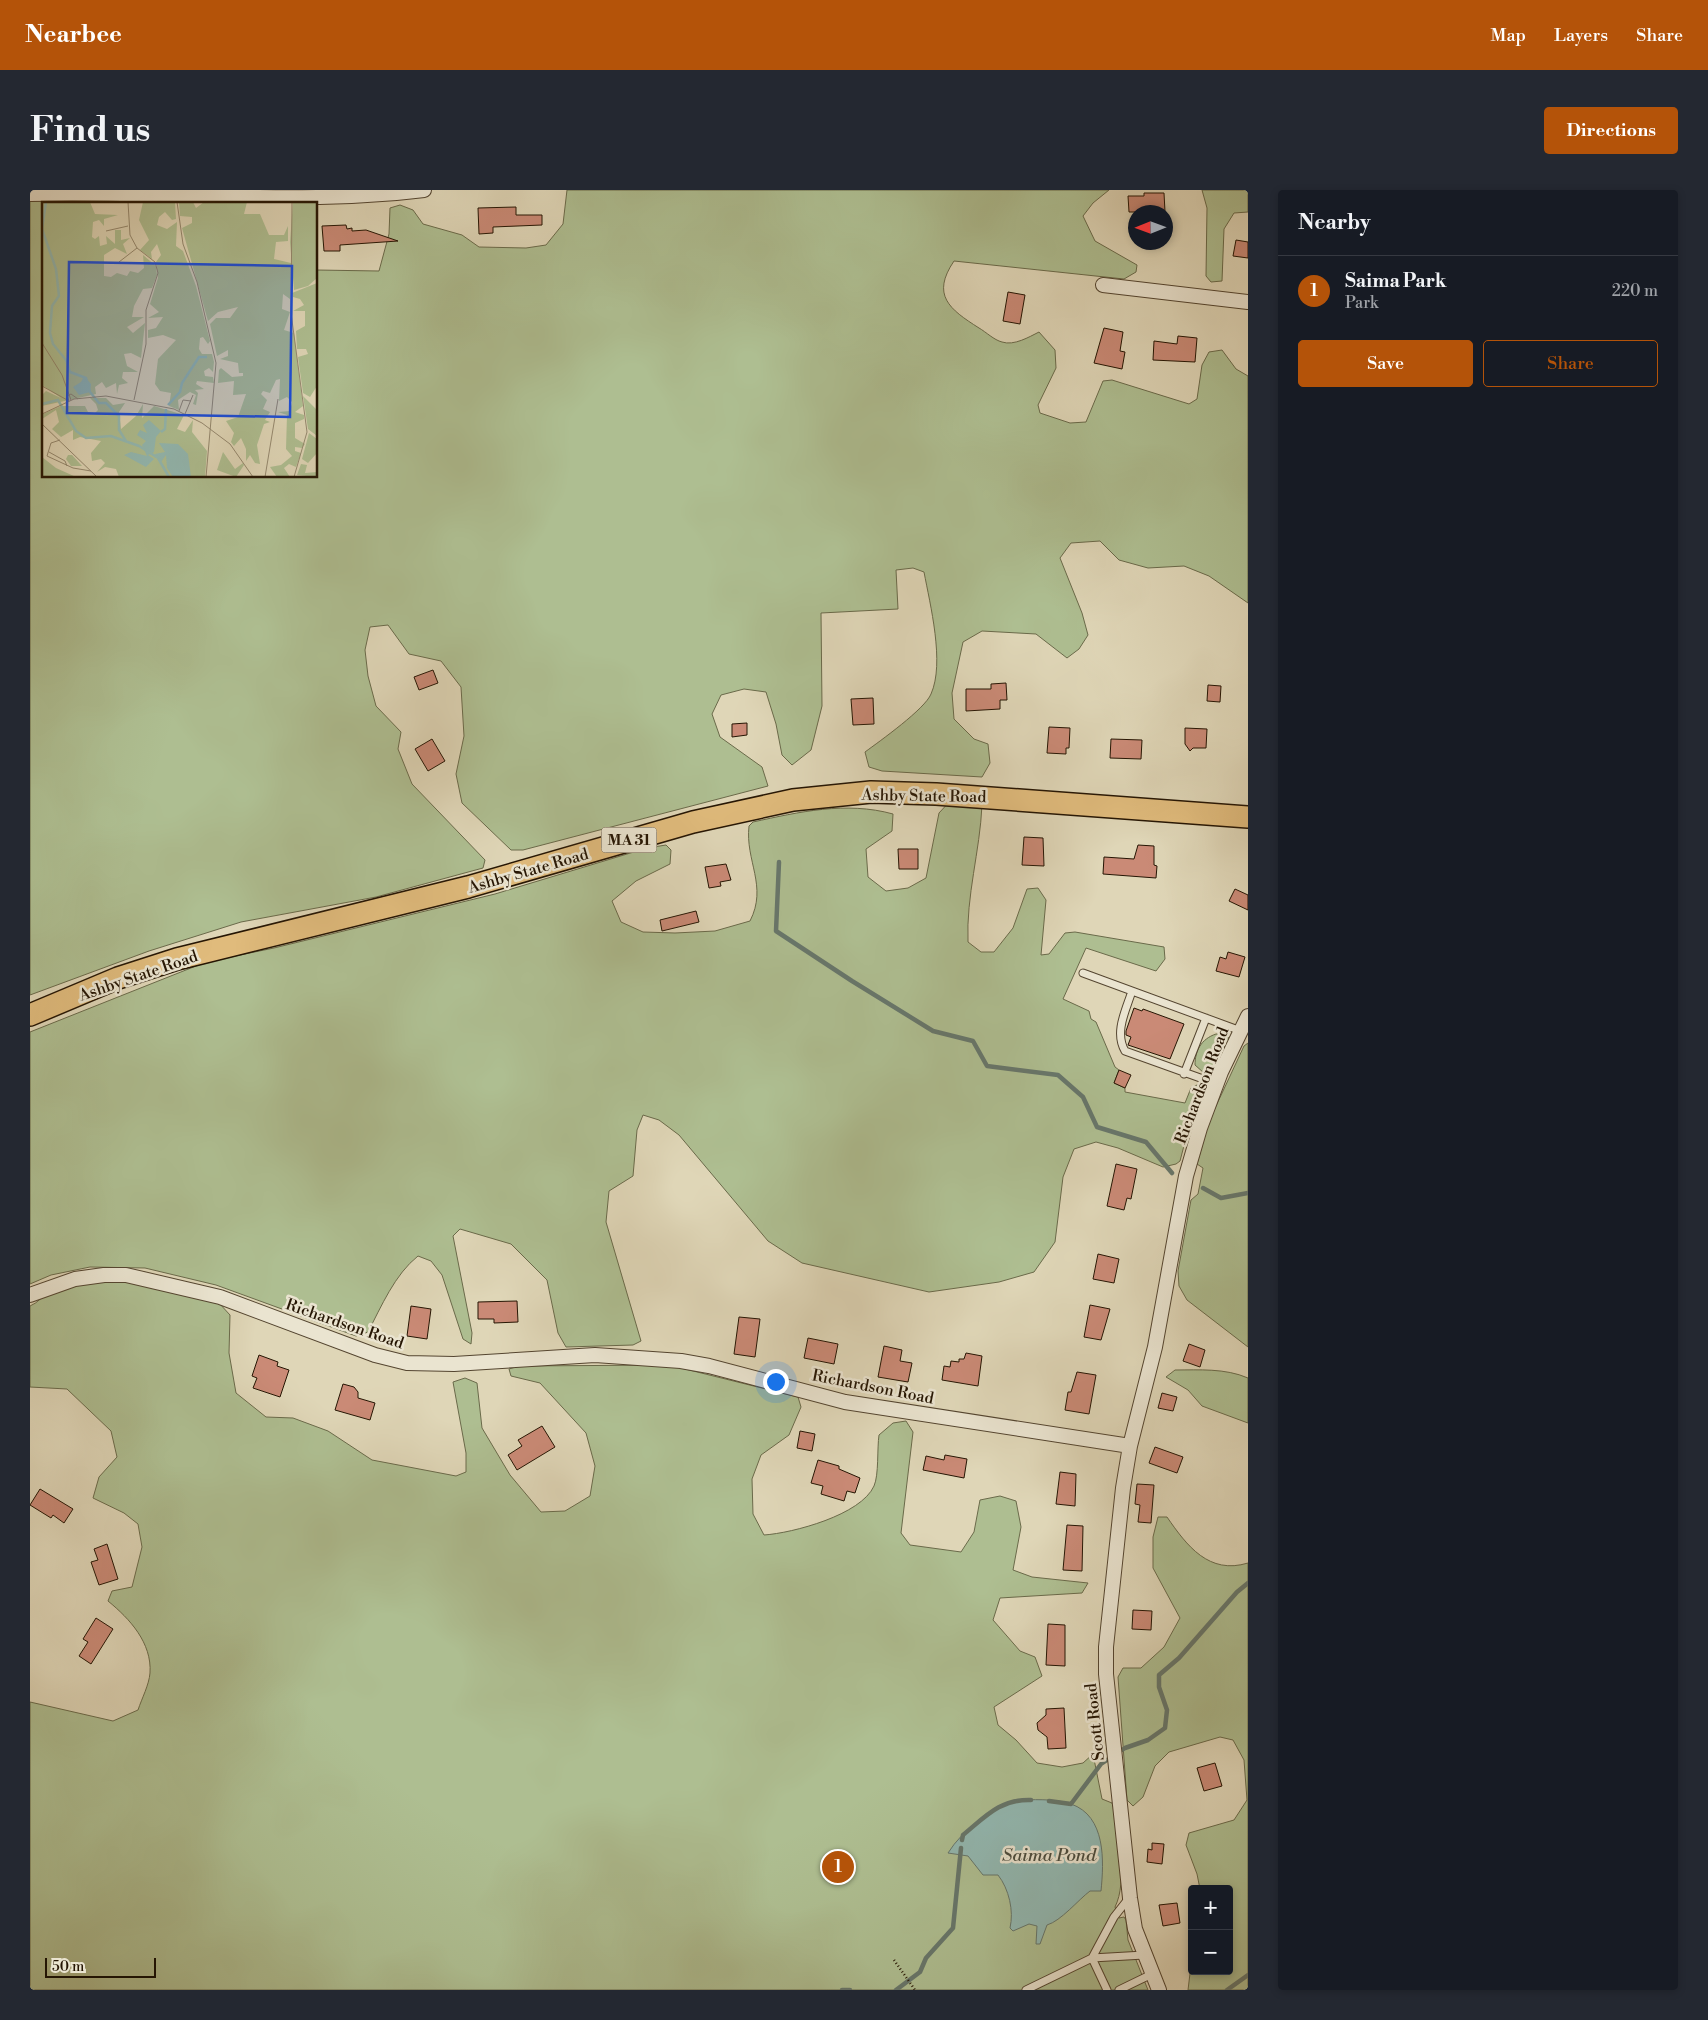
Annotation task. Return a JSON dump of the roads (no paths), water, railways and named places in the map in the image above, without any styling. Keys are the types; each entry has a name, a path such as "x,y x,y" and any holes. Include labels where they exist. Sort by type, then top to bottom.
{"main road":[{"name":"Ashby State Road","path":"30,1015 118,978 177,959 440,895 693,822 793,800 871,792 936,794 1248,817"}],"street":[{"path":"30,194 128,191 350,196 424,190"},
{"path":"1103,285 1248,302"},
{"name":"Richardson Road","path":"30,1295 60,1283 89,1276 115,1275 140,1277 220,1297 375,1355 407,1363 454,1364 595,1355 681,1362 726,1370 845,1402 1130,1446 1155,1347 1186,1176 1200,1128 1217,1084 1248,1016"},
{"name":"Scott Road","path":"1130,1446 1123,1488 1106,1647 1106,1674 1135,1929 1159,1990"},
{"path":"1145,1990 1152,1974"}],"lane":[{"path":"1083,973 1240,1031"},
{"path":"1132,991 1120,1031 1121,1044 1125,1051 1184,1074 1217,1084"},
{"path":"1184,1074 1206,1018"},
{"path":"1092,1958 1114,1917 1130,1898"},
{"path":"1026,1990 1092,1958 1144,1954"},
{"path":"1092,1958 1107,1990"},
{"path":"1119,1990 1152,1974"}],"water":[{"name":"Saima Pond","path":"1014,1800 1050,1800 1071,1804 1091,1818 1097,1829 1100,1841 1102,1853 1101,1891 1090,1891 1064,1915 1047,1925 1040,1944 1036,1944 1037,1926 1029,1924 1013,1931 1010,1928 1010,1900 998,1875 983,1875 968,1856 948,1853 961,1836 977,1822"}],"waterway":[{"path":"779,862 776,931 933,1031 973,1041 987,1066 1058,1075 1083,1097 1097,1127 1146,1142 1172,1173"},
{"path":"1203,1188 1221,1198 1248,1193"},
{"path":"1049,1801 1071,1804 1101,1764 1125,1748 1148,1740 1165,1728 1167,1710 1159,1687 1159,1675 1179,1658 1237,1592 1248,1583"},
{"path":"962,1840 963,1835 994,1810 1011,1802 1031,1800"},
{"path":"896,1990 920,1972 926,1958 953,1928 961,1848"},
{"path":"1227,1990 1248,1975"},
{"path":"842,1990 850,1990"}],"place":[{"name":"Saima Park","path":"838,1867"}]}
